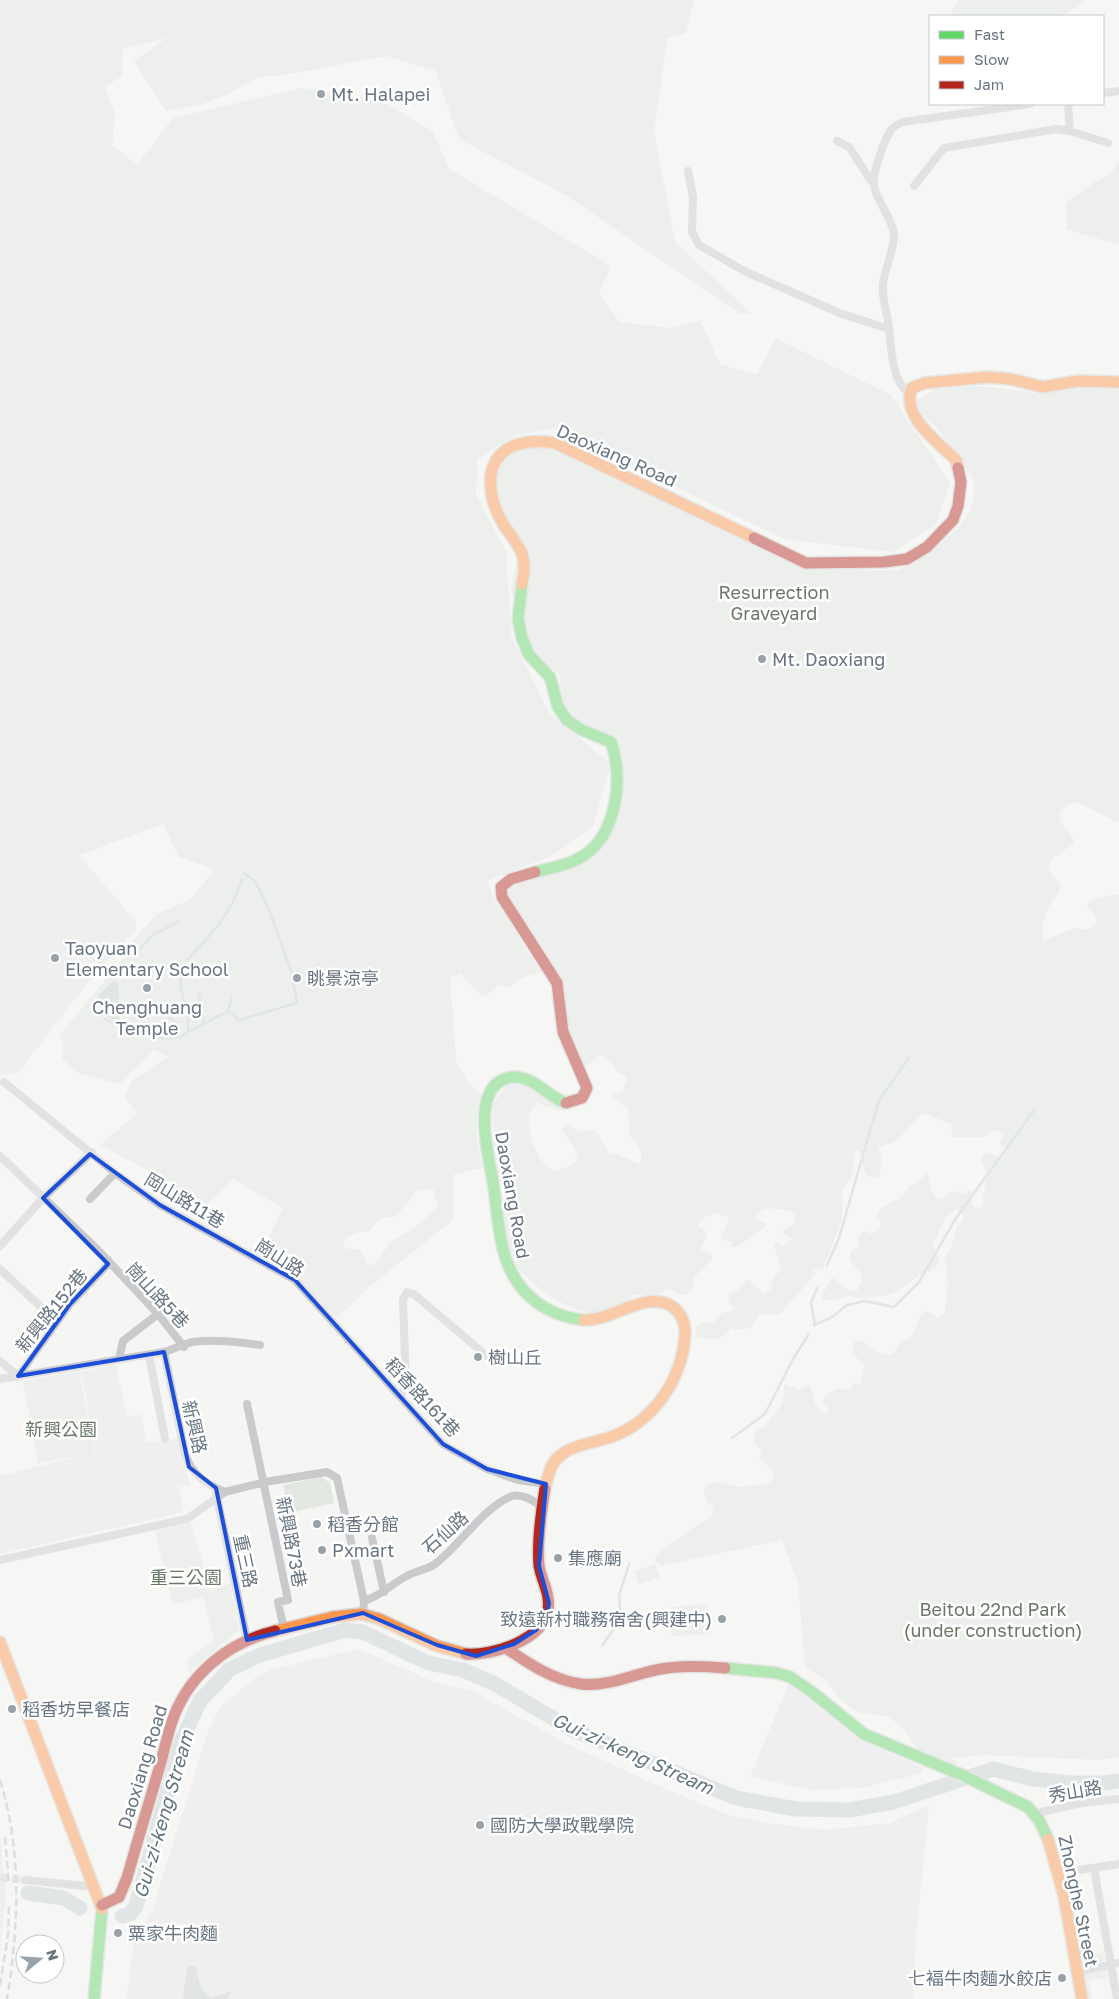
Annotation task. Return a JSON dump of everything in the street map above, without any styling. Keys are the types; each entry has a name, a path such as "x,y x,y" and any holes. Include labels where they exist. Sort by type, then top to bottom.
{"street":[{"path":"1104,93 1119,91"},
{"path":"874,185 880,154 891,129 903,122 1023,105"},
{"path":"1068,105 1070,131"},
{"path":"914,186 944,148 1056,129 1070,131 1108,143"},
{"path":"837,141 849,147 874,185 894,232 894,244 887,260 883,298 889,316 895,372 900,387 909,394 918,384 988,378 1010,379 1043,387 1078,381 1119,382"},
{"path":"688,171 693,197 692,232 699,244 746,272 842,314 889,329"},
{"name":"Daoxiang Road","path":"102,1905 118,1897 127,1878 178,1706 188,1690 210,1666 231,1648 247,1640 284,1630 363,1613 437,1644 476,1656 506,1648 536,1630 548,1614 549,1603 539,1566 539,1538 546,1484 551,1465 562,1453 616,1435 636,1424 660,1401 671,1386 684,1349 687,1329 685,1321 676,1308 662,1301 587,1320 555,1314 529,1298 509,1274 500,1247 493,1184 483,1129 487,1105 493,1090 504,1080 518,1077 568,1104 582,1098 587,1088 584,1075 563,1032 557,983 502,897 501,887 511,879 568,863 592,852 602,838 609,819 616,792 617,760 611,742 566,719 558,707 552,681 545,669 532,661 525,649 518,622 518,610 519,594 525,566 523,556 500,517 492,491 491,469 494,460 508,447 536,441 555,443 806,563 895,561 916,555 935,540 953,520 960,494 959,470 956,460 916,419 909,404 909,394"},
{"name":"岡山路11巷","path":"4,1082 115,1174 160,1205 240,1250"},
{"path":"0,1246 44,1198 91,1153"},
{"name":"崗山路5巷","path":"0,1156 99,1252 108,1264 158,1314 184,1347"},
{"path":"90,1199 115,1174"},
{"name":"崗山路","path":"240,1250 295,1280 304,1290"},
{"name":"新興路152巷","path":"18,1376 56,1321 108,1264"},
{"path":"0,1269 56,1321"},
{"name":"稻香路161巷","path":"304,1290 425,1426 456,1453 487,1469 518,1480 546,1484"},
{"path":"400,1396 406,1387 403,1300 407,1292 414,1294 488,1357"},
{"path":"119,1359 123,1341 158,1314"},
{"path":"0,1379 149,1355 184,1347 191,1342 236,1342 260,1345"},
{"name":"新興路","path":"164,1352 181,1437 190,1466 204,1481 219,1492"},
{"path":"149,1355 165,1439"},
{"path":"0,1361 18,1376"},
{"path":"247,1404 265,1482"},
{"path":"0,1560 182,1520 219,1492 327,1472 337,1478 364,1601 363,1613"},
{"name":"新興路73巷","path":"265,1482 288,1600 278,1602 284,1630"},
{"name":"重三路","path":"219,1492 247,1640"},
{"name":"石仙路","path":"364,1601 377,1597 406,1576 434,1565 482,1519 502,1502 514,1495 524,1496 543,1507"},
{"path":"372,1538 384,1592"},
{"path":"0,1642 102,1905 103,1921 94,1999"},
{"path":"506,1648 542,1673 576,1684 611,1682 659,1668 677,1666 777,1673 790,1676 812,1690 838,1716 859,1731 955,1772 1036,1813"},
{"name":"秀山路","path":"1036,1813 1089,1802 1119,1799"},
{"name":"Zhonghe Street","path":"1036,1813 1048,1835 1058,1874 1082,1999"},
{"path":"1058,1874 1119,1864"},
{"path":"1094,1868 1116,1964 1117,1999"},
{"path":"25,1880 84,1886 95,1884"},
{"path":"1077,1972 1116,1964"}],"highlighted area":[{"path":"90,1154 160,1205 295,1280 443,1444 487,1469 546,1484 539,1566 549,1603 547,1614 536,1630 514,1644 476,1656 437,1645 363,1613 247,1640 216,1488 189,1467 164,1352 18,1376 70,1304 108,1264 43,1198"}],"shaded area":[{"name":"Taoyuan Elementary School","path":"0,845 79,855 136,922 136,929 88,982 19,1072 0,1076"},
{"path":"115,980 118,982 120,1017 117,1022 103,1011 99,1004 99,994"},
{"path":"116,1365 127,1417 141,1414 146,1443 178,1438 190,1485 179,1487 184,1512 0,1554 0,1476 96,1452 81,1372"},
{"name":"國防大學政戰學院","path":"354,1650 361,1650 436,1683 472,1691 568,1744 654,1784 728,1815 768,1823 825,1830 890,1823 929,1805 916,1937 913,1999 126,1999 136,1928 144,1925 152,1911 209,1728 220,1708 256,1677 270,1670"},
{"path":"788,1685 860,1740 923,1768 923,1773 862,1788 812,1790 750,1777"},
{"path":"0,1832 6,1896 0,1950"},
{"path":"1081,1943 1084,1957 1104,1953 1108,1977 1089,1981 1092,1999 1082,1999 1072,1945"},
{"path":"187,1966 196,1966 200,1984 211,1998 231,1991 228,1999 183,1999"}],"green space":[{"path":"0,0 694,0 686,33 667,38 654,132 675,242 752,314 739,313 567,196 459,139 436,71 387,56 284,75 258,77 227,95 199,105 166,111 134,61 168,37 122,49 122,76 105,87 115,114 112,145 137,165 173,118 302,88 381,100 433,132 449,169 611,266 599,293 619,322 671,328 700,321 720,364 757,375 775,338 891,395 950,483 936,524 892,552 784,539 555,428 514,436 477,459 476,494 506,552 511,636 549,713 611,764 593,826 551,856 487,881 495,902 512,924 527,952 543,972 521,978 511,987 499,985 487,995 482,996 460,973 450,978 456,1060 467,1081 482,1095 479,1105 477,1132 483,1168 454,1174 454,1219 364,1291 337,1318 262,1252 283,1208 233,1179 198,1213 173,1184 100,1145 137,1113 124,1096 132,1081 168,1057 154,1049 120,1084 78,1073 62,1058 63,1044 59,1036 127,953 129,945 157,914 191,899 215,869 179,857 163,824 79,855 0,845","holes":["418,1190 434,1190 438,1207 413,1229 392,1240 379,1259 371,1266 367,1264 360,1249 343,1247 344,1242 349,1236 369,1231 380,1219 396,1216"]},
{"path":"958,0 1086,0 1064,15 950,15"},
{"path":"1119,161 1119,245 1067,229 1066,203 1096,181 1111,174"},
{"path":"981,386 1036,393 1059,392 1084,387 1119,390 1119,821 1117,822 1079,803 1072,802 1060,811 1061,821 1071,834 1074,843 1050,861 1048,868 1061,887 1046,912 1043,941 1074,928 1089,930 1097,921 1093,913 1087,908 1090,900 1119,894 1119,1757 1100,1760 984,1755 948,1758 959,1762 951,1767 922,1755 904,1729 889,1717 856,1712 838,1697 828,1682 805,1667 798,1583 782,1540 660,1566 654,1559 662,1550 711,1516 714,1508 705,1498 704,1494 704,1490 709,1485 719,1482 733,1486 771,1483 774,1471 759,1457 762,1450 753,1442 757,1429 765,1427 783,1402 784,1384 799,1390 806,1385 810,1386 815,1403 822,1412 827,1414 829,1409 823,1403 825,1396 838,1388 850,1390 853,1383 861,1384 864,1365 852,1353 854,1342 862,1341 877,1353 893,1355 899,1344 912,1336 921,1314 926,1311 939,1318 945,1313 948,1280 945,1259 952,1245 956,1229 965,1216 955,1209 945,1218 933,1245 939,1260 936,1268 917,1277 893,1294 861,1299 850,1296 833,1300 823,1300 822,1296 831,1279 834,1278 844,1287 857,1291 863,1276 849,1259 851,1251 858,1248 858,1237 864,1231 872,1234 878,1230 882,1223 876,1218 882,1207 900,1198 927,1171 931,1190 935,1197 943,1199 952,1191 963,1194 970,1189 973,1206 981,1209 984,1202 982,1195 986,1178 985,1169 981,1161 984,1154 988,1152 1003,1159 1007,1148 1000,1144 1004,1133 993,1130 983,1137 954,1137 951,1135 953,1124 923,1113 895,1142 878,1148 882,1163 877,1178 866,1175 859,1150 855,1149 852,1176 842,1191 842,1219 824,1266 821,1269 810,1268 816,1273 780,1314 759,1314 751,1327 739,1330 731,1328 720,1337 707,1339 697,1337 695,1329 700,1323 713,1323 722,1313 735,1310 730,1304 728,1293 739,1290 747,1280 751,1281 764,1295 770,1290 773,1278 781,1270 774,1246 776,1243 784,1246 790,1241 791,1238 783,1233 783,1230 794,1224 796,1217 794,1213 777,1209 760,1211 754,1220 767,1223 765,1227 735,1248 731,1246 732,1242 720,1239 729,1220 727,1217 717,1213 704,1217 698,1223 698,1227 706,1231 707,1235 700,1250 712,1254 712,1259 694,1277 694,1285 690,1293 682,1295 667,1289 654,1297 634,1294 623,1306 607,1313 592,1313 560,1302 531,1281 510,1259 504,1245 505,1219 503,1200 506,1189 491,1162 494,1127 491,1112 493,1104 506,1085 513,1084 528,1087 564,1104 563,1108 559,1110 537,1103 529,1116 529,1130 534,1147 542,1162 553,1170 560,1170 578,1161 574,1147 562,1131 565,1124 569,1124 579,1132 595,1130 610,1154 618,1154 638,1164 641,1162 641,1154 639,1147 630,1136 628,1108 614,1098 613,1094 622,1092 627,1079 625,1075 618,1072 609,1060 603,1056 599,1056 586,1066 581,1060 571,1038 564,1007 508,898 511,884 583,859 608,833 620,803 620,754 575,725 552,692 559,683 560,676 526,643 511,589 518,555 504,520 492,473 511,450 556,444 570,458 809,570 898,570 924,558 959,527 971,510 975,488 973,479 936,427 922,415 917,400 936,389"},
{"path":"0,882 27,888 41,900 44,921 35,941 49,943 48,953 0,946 0,935 20,937 28,933 35,924 36,912 32,902 27,898 0,892"},
{"name":"新興公園","path":"79,1371 95,1453 38,1463 23,1381"},
{"path":"321,1477 330,1483 334,1503 289,1513 283,1485"},
{"name":"重三公園","path":"191,1523 211,1591 230,1584 239,1630 189,1672 188,1659 214,1640 203,1597 173,1604 155,1531"},
{"path":"655,1564 660,1577 639,1584 634,1572"},
{"path":"707,1604 709,1634 671,1636 671,1607"},
{"path":"412,1940 440,1942 439,1954 412,1953"},
{"path":"624,1954 687,1970 691,1999 559,1999 559,1994 591,1993 594,1969"},
{"path":"214,1956 267,1962 269,1970 262,1999 250,1999 250,1995 235,1993 232,1986 212,1992 205,1984 200,1962"},
{"path":"413,1958 440,1960 440,1972 412,1971"},
{"path":"281,1983 340,1986 338,1999 277,1999"}],"waterway":[{"path":"244,873 255,881 268,907 293,976"},
{"path":"187,960 212,933 226,914 242,879"},
{"path":"136,954 152,935 178,922"},
{"path":"183,967 180,986 188,1014 188,1032"},
{"path":"186,1033 228,1011 239,1020 297,1003 293,981"},
{"path":"199,994 204,1024"},
{"path":"228,1011 232,998"},
{"path":"148,1002 159,1012 175,1021"},
{"path":"105,1019 122,1028 144,1035 166,1038 176,1038 184,1035"},
{"path":"827,1265 839,1238 879,1100 909,1058"},
{"path":"814,1325 832,1317 847,1305 864,1301 894,1307 919,1282 956,1218 1035,1109"},
{"path":"815,1325 811,1303 817,1288"},
{"path":"732,1438 765,1414 793,1359 809,1334"},
{"path":"602,1646 621,1618 619,1596 629,1564"},
{"name":"Gui-zi-keng Stream","path":"122,1916 130,1914 136,1906 181,1742 200,1701 230,1669 260,1655 346,1630 363,1632 428,1663 463,1670 493,1683 573,1730 736,1798 796,1809 849,1810 894,1802 993,1769 1033,1779 1070,1783 1119,1781"},
{"name":"Gui-zi-keng Stream","path":"28,1893 64,1898 80,1908"}],"tunnel":[{"path":"0,1877 25,1880"}],"railway":[{"path":"0,1780 12,1834 16,1889 14,1944 7,1999"},
{"path":"5,1837 9,1885"},
{"path":"0,1986 8,1935 9,1905"}],"traffic: fast":[{"path":"522,584 518,619 522,638 529,655 550,677 558,707 567,720 582,730 611,742 617,772 615,804 604,834 594,847 572,862 535,872"},
{"path":"566,1103 526,1079 512,1077 498,1082 490,1092 484,1122 502,1247 513,1276 523,1289 540,1305 558,1314 584,1320"},
{"path":"725,1668 777,1673 790,1677 812,1692 864,1734 962,1775 1028,1807 1039,1820 1048,1839"},
{"path":"94,1999 102,1909"}],"traffic: slow":[{"path":"958,468 956,460 931,437 916,419 911,409 910,398 912,388 925,383 988,377 1010,379 1043,387 1078,381 1119,382"},
{"path":"522,584 524,570 522,553 498,515 492,495 491,475 498,457 511,447 523,443 555,443 754,538"},
{"path":"545,1489 552,1466 557,1458 566,1451 611,1437 626,1430 652,1410 663,1397 671,1383 683,1352 685,1335 683,1320 674,1308 665,1303 645,1302 604,1317 584,1320"},
{"path":"275,1631 333,1617 361,1614 379,1619 437,1646 466,1654"},
{"path":"0,1642 102,1909"},
{"path":"1048,1839 1064,1896 1082,1999"}],"traffic: jam":[{"path":"754,538 806,563 884,562 907,559 927,547 953,520 958,506 961,482 958,468"},
{"path":"535,872 511,879 501,887 502,897 557,983 563,1032 587,1088 582,1098 566,1103"},
{"path":"466,1654 490,1652 515,1644 527,1638 544,1621 549,1604 540,1571 539,1546 545,1489"},
{"path":"102,1905 119,1897 127,1878 169,1730 181,1700 214,1661 243,1643 275,1631"},
{"path":"506,1648 551,1675 581,1684 600,1684 664,1668 699,1666 725,1668"}],"place":[{"name":"Mt. Halapei","path":"321,94"},
{"name":"Mt. Daoxiang","path":"762,659"},
{"name":"Taoyuan Elementary School","path":"55,958"},
{"name":"眺景涼亭","path":"297,978"},
{"name":"Chenghuang Temple","path":"147,988"},
{"name":"樹山丘","path":"478,1357"},
{"name":"稻香分館","path":"317,1524"},
{"name":"Pxmart","path":"322,1550"},
{"name":"集應廟","path":"558,1558"},
{"name":"致遠新村職務宿舍(興建中)","path":"722,1619"},
{"name":"稻香坊早餐店","path":"12,1709"},
{"name":"國防大學政戰學院","path":"480,1825"},
{"name":"粟家牛肉麵","path":"118,1933"},
{"name":"七褔牛肉麵水餃店","path":"1062,1978"}],"park label":[{"name":"Resurrection Graveyard","path":"774,602"},
{"name":"Beitou 22nd Park (under construction)","path":"993,1619"}]}
